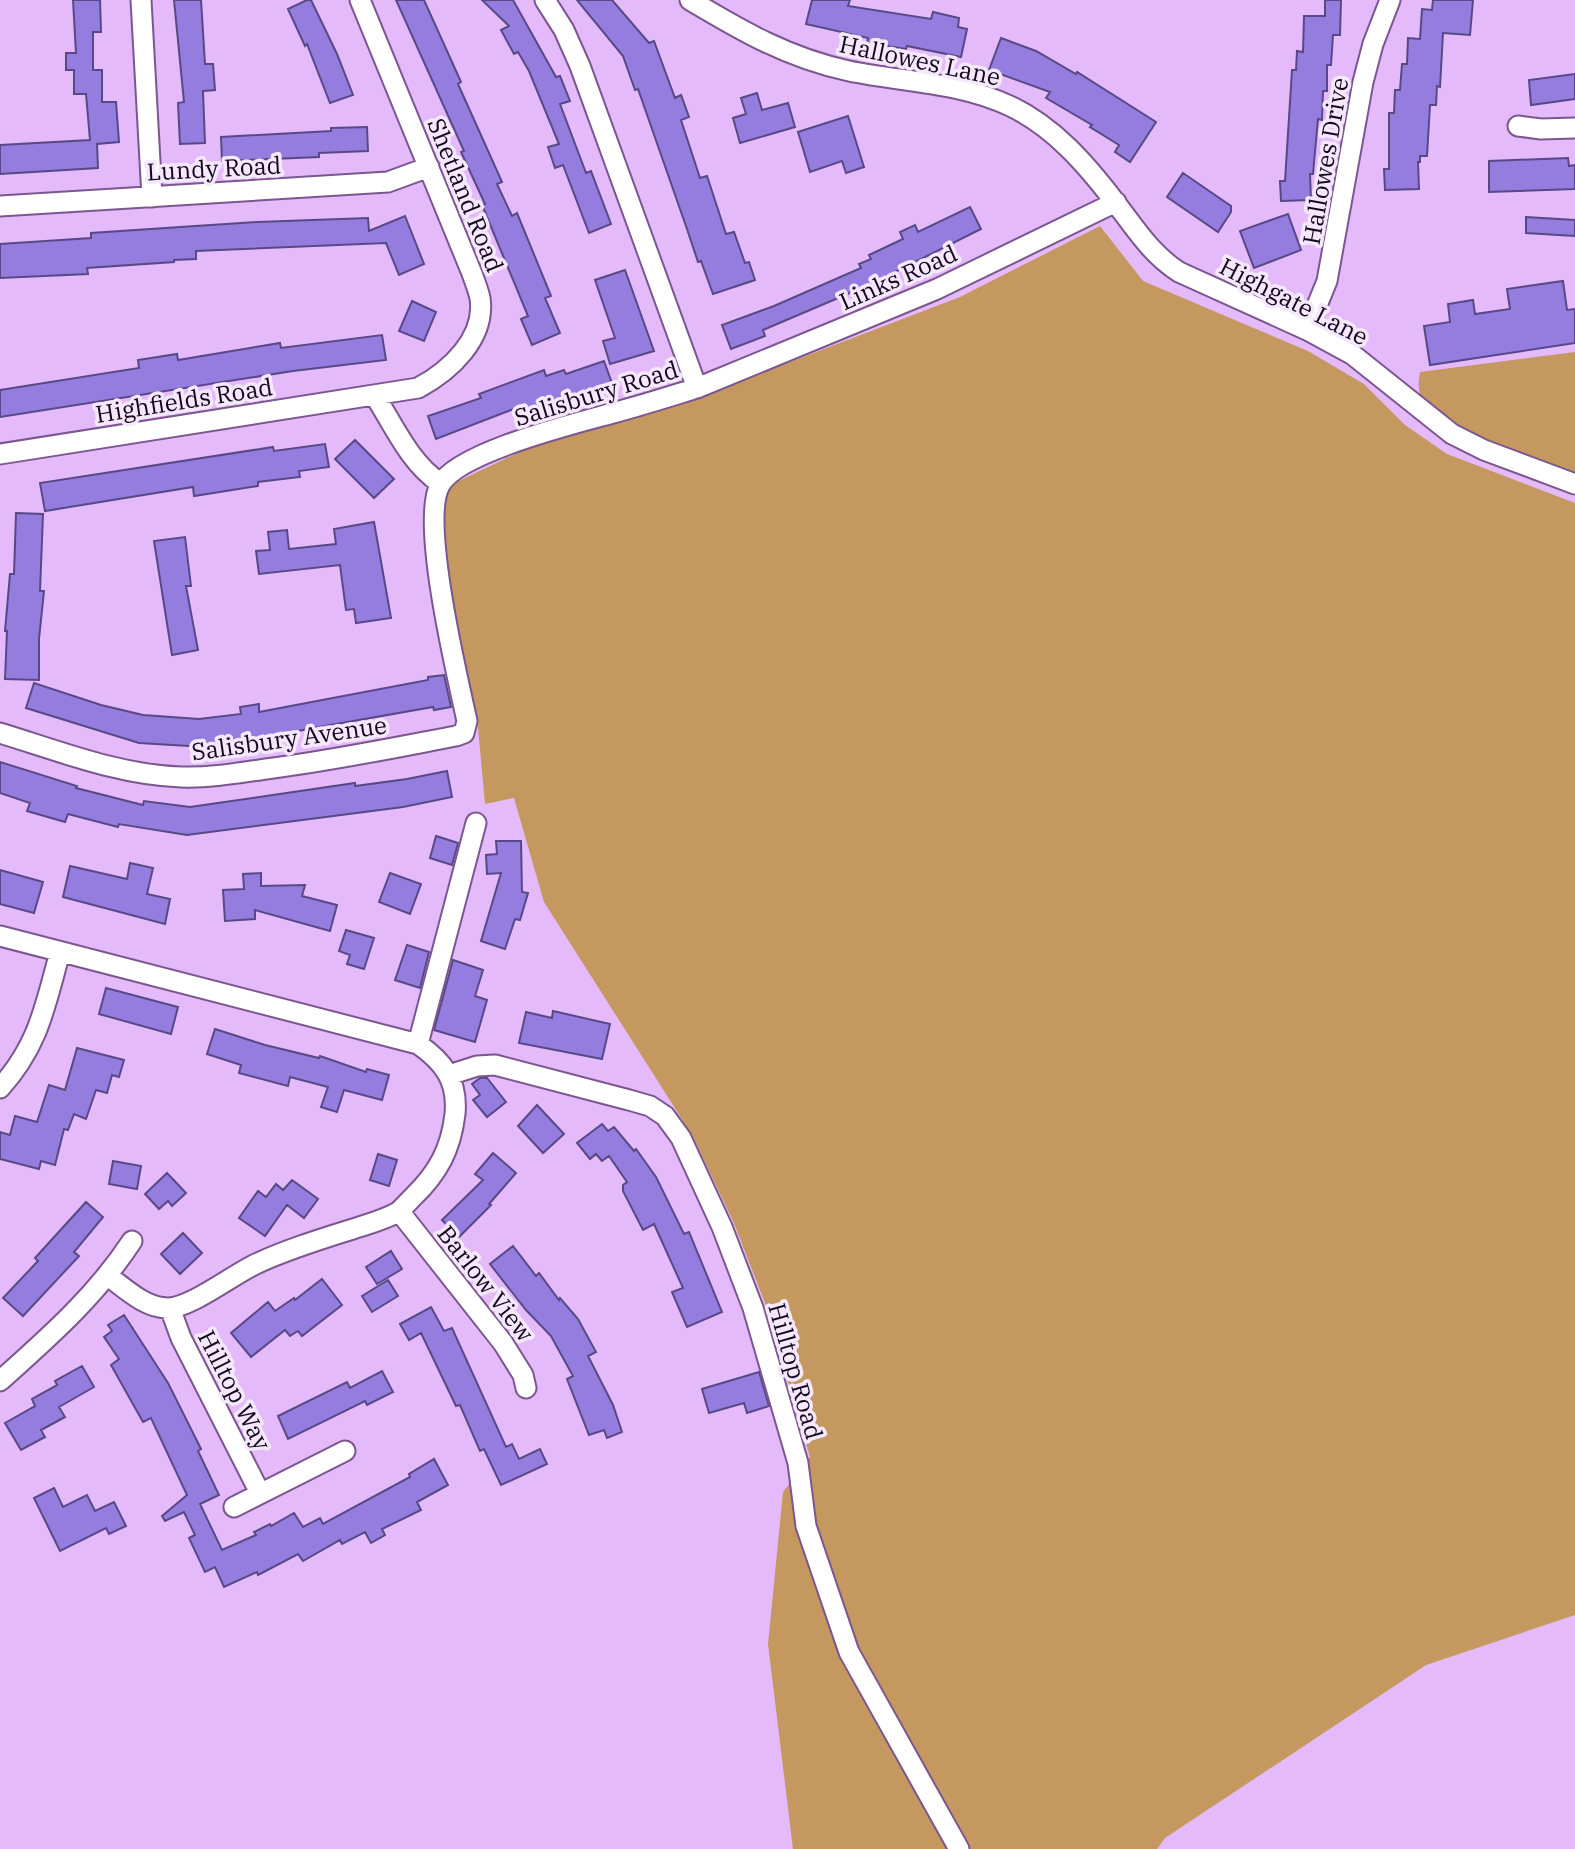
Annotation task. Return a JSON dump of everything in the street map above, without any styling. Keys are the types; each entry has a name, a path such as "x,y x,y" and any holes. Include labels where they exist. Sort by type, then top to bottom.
{"street":[{"path":"141,0 152,197"},
{"name":"Shetland Road","path":"360,0 480,297 477,327 466,348 450,368 418,388 375,396"},
{"name":"Salisbury Road","path":"440,483 468,463 530,436 697,388 580,66 564,30 545,0"},
{"name":"Hallowes Lane","path":"690,0 738,30 776,49 814,62 849,71 975,93 1010,106 1037,122 1068,146 1116,202"},
{"name":"Hallowes Drive","path":"1307,330 1327,281 1363,82 1373,44 1390,0"},
{"path":"1518,126 1541,129 1575,128"},
{"name":"Lundy Road","path":"0,206 388,181 429,167"},
{"name":"Links Road","path":"697,388 937,289 1116,202"},
{"name":"Highgate Lane","path":"1116,202 1149,248 1172,268 1307,330 1353,355 1452,434 1484,450 1575,484"},
{"path":"375,396 414,458 440,483"},
{"name":"Highfields Road","path":"0,454 375,396"},
{"name":"Salisbury Avenue","path":"0,733 136,772 181,777 219,776 293,766 464,733 467,721 450,642 433,534 433,514 440,483"},
{"path":"418,1044 476,822"},
{"path":"0,936 418,1044 435,1056 449,1075 456,1103 453,1132 444,1159 430,1181 399,1211 260,1262 187,1303 170,1308 153,1306 108,1276"},
{"path":"0,1088 18,1069 35,1038 60,952"},
{"name":"Hilltop Road","path":"449,1075 477,1066 495,1065 629,1100 650,1106 665,1116 681,1138 722,1227 753,1308 798,1463 806,1526 849,1652 959,1849"},
{"name":"Barlow View","path":"399,1211 503,1343 523,1374 526,1388"},
{"path":"0,1381 79,1309 108,1276 132,1241"},
{"name":"Hilltop Way","path":"170,1308 181,1338 260,1493"},
{"path":"234,1507 345,1451"}],"shaded area":[{"path":"1100,226 1143,281 1308,351 1364,384 1405,425 1447,454 1575,503 1575,1615 1426,1665 1165,1838 1157,1849 793,1849 768,1644 783,1492 810,1457 765,1303 733,1221 692,1135 544,902 514,798 485,804 478,728 445,570 444,488 526,449 693,399 960,297"},
{"path":"1575,352 1575,476 1466,434 1422,400 1420,372"}],"building":[{"path":"73,0 100,0 101,32 93,32 93,70 102,70 102,102 116,102 119,142 97,144 98,168 0,174 0,145 90,140 86,94 74,94 74,70 66,70 66,53 76,53"},
{"path":"174,0 201,0 205,64 213,64 215,90 203,91 205,143 180,144 178,103 184,102"},
{"path":"311,0 353,95 330,103 307,44 305,46 288,9"},
{"path":"396,0 424,0 502,182 497,184 512,216 517,213 551,296 545,298 560,333 532,345 521,319 528,316 482,205 485,204"},
{"path":"482,0 513,0 556,77 560,76 570,101 560,104 586,173 591,171 611,224 589,233 563,165 555,168 548,147 559,144 529,71 518,52 514,54 501,30 509,26"},
{"path":"577,0 612,0 649,43 654,41 675,98 681,95 689,117 681,120 700,178 707,176 726,234 734,232 745,263 749,262 755,280 713,294 701,261 698,262 638,89 635,90 623,56"},
{"path":"812,0 850,0 848,6 931,19 933,12 959,18 958,27 967,29 961,57 907,46 906,49 867,43 868,38 806,24"},
{"path":"1325,0 1341,0 1340,35 1333,35 1331,65 1327,65 1327,91 1323,91 1322,120 1318,119 1313,174 1310,174 1311,200 1281,201 1280,181 1285,181 1292,70 1296,70 1297,51 1303,52 1304,16 1325,16"},
{"path":"1433,0 1473,0 1470,35 1443,33 1440,87 1437,86 1436,105 1430,105 1427,156 1420,156 1418,162 1419,189 1385,190 1384,169 1389,169 1389,113 1394,113 1395,90 1400,90 1402,64 1407,64 1408,38 1420,39 1422,9 1432,10"},
{"path":"1001,38 1036,51 1076,74 1077,72 1156,122 1130,162 1115,152 1119,145 1090,127 1092,125 1046,98 1050,92 989,70"},
{"path":"1575,74 1575,99 1531,105 1529,80"},
{"path":"757,93 762,110 788,103 795,127 740,143 733,118 746,114 741,98"},
{"path":"848,116 864,167 846,173 842,161 810,172 798,132"},
{"path":"367,127 368,151 319,153 319,157 222,161 221,137"},
{"path":"1568,158 1569,166 1575,165 1575,189 1489,192 1489,161"},
{"path":"1183,173 1231,206 1231,212 1218,232 1167,197"},
{"path":"970,207 981,229 871,284 763,330 765,336 731,349 722,325 774,306 861,268 859,264 871,259 869,255 903,239 900,232 915,225 918,232"},
{"path":"1288,214 1301,250 1254,268 1240,231"},
{"path":"405,216 424,264 399,275 386,243 196,251 196,259 87,268 88,274 0,278 0,244 91,238 91,233 368,218 369,231"},
{"path":"1526,217 1575,220 1575,236 1526,233"},
{"path":"625,270 654,351 610,364 603,341 615,338 595,280"},
{"path":"1563,281 1567,310 1575,309 1575,343 1430,365 1424,326 1450,322 1448,304 1473,300 1475,314 1510,309 1507,289"},
{"path":"412,301 436,312 424,341 399,331"},
{"path":"382,335 386,360 293,371 0,417 0,390 139,368 138,360 177,354 178,360 280,343 281,348"},
{"path":"604,361 613,386 584,396 582,392 518,413 516,408 436,439 428,416 481,398 479,394 544,370 546,376 564,370 566,374"},
{"path":"355,440 394,479 374,498 335,459"},
{"path":"325,444 329,467 299,471 300,477 258,482 258,486 194,496 193,487 45,511 40,483 273,447 274,451"},
{"path":"16,513 43,514 40,591 44,591 39,639 39,680 5,679 5,631 10,574 14,574"},
{"path":"374,522 391,618 356,623 354,609 346,610 340,565 259,574 256,551 270,550 268,532 287,530 289,549 336,544 334,529"},
{"path":"185,537 191,586 186,586 198,650 172,655 154,541"},
{"path":"444,675 451,707 434,710 433,707 308,729 263,740 206,747 139,743 26,708 34,683 101,705 143,715 199,719 241,714 240,707 259,704 259,712"},
{"path":"0,762 77,786 76,788 143,805 144,801 190,807 355,783 355,786 407,779 447,771 452,797 403,807 187,835 119,824 118,827 68,814 65,822 27,811 30,803 0,793"},
{"path":"436,836 458,843 452,865 430,858"},
{"path":"496,841 521,841 522,892 528,893 520,920 515,919 505,949 481,941 501,873 487,874 486,855 497,854"},
{"path":"130,863 153,868 147,894 170,899 165,924 63,897 70,866 127,879"},
{"path":"0,870 43,882 34,913 0,904"},
{"path":"261,873 261,886 305,885 302,896 337,905 330,931 255,910 255,919 225,921 223,890 244,889 243,874"},
{"path":"390,873 421,884 410,914 379,902"},
{"path":"346,930 374,938 364,969 347,964 350,955 339,951"},
{"path":"407,945 429,952 420,988 395,980"},
{"path":"453,960 483,970 475,996 487,1000 475,1042 434,1030"},
{"path":"106,988 178,1007 171,1034 99,1014"},
{"path":"553,1011 610,1024 602,1059 519,1043 526,1012 552,1018"},
{"path":"215,1029 265,1045 319,1058 320,1056 366,1072 367,1069 389,1075 382,1100 344,1090 337,1112 321,1107 328,1087 290,1077 288,1086 239,1073 241,1065 207,1054"},
{"path":"77,1048 124,1060 119,1077 112,1075 107,1093 96,1090 86,1119 74,1114 68,1130 64,1129 55,1165 41,1161 39,1169 0,1159 0,1132 10,1135 15,1116 37,1122 49,1085 65,1090"},
{"path":"480,1078 487,1078 506,1102 487,1117 473,1100 480,1095 472,1084"},
{"path":"537,1105 564,1134 543,1153 518,1126"},
{"path":"602,1124 608,1131 614,1127 634,1151 636,1149 656,1177 684,1234 689,1232 722,1312 687,1327 672,1292 683,1288 654,1224 643,1230 623,1191 623,1185 627,1182 609,1156 602,1161 596,1154 590,1159 577,1143"},
{"path":"493,1153 516,1173 489,1204 491,1205 459,1237 442,1220 483,1180 475,1174"},
{"path":"378,1154 397,1160 389,1186 370,1180"},
{"path":"113,1161 141,1166 137,1189 109,1184"},
{"path":"167,1173 186,1193 172,1206 168,1201 159,1209 145,1194"},
{"path":"292,1180 318,1199 304,1218 287,1205 265,1236 239,1218 258,1191 266,1197 276,1184 283,1190"},
{"path":"86,1202 103,1217 74,1252 79,1256 23,1316 3,1298 38,1261 35,1258"},
{"path":"183,1233 202,1253 180,1274 161,1254"},
{"path":"513,1246 536,1276 539,1273 559,1300 560,1298 578,1319 596,1352 588,1356 613,1405 622,1432 607,1438 604,1430 589,1435 567,1379 573,1376 551,1336 526,1310 490,1264"},
{"path":"391,1251 402,1269 377,1284 366,1267"},
{"path":"322,1279 342,1305 302,1336 298,1331 290,1336 285,1330 251,1357 231,1333 268,1302 275,1311 294,1298 295,1300"},
{"path":"388,1280 398,1296 372,1312 362,1296"},
{"path":"431,1307 444,1331 452,1328 506,1447 512,1444 519,1459 540,1449 547,1464 501,1485 484,1449 480,1451 460,1405 456,1406 421,1333 409,1340 400,1324"},
{"path":"124,1315 168,1383 201,1449 198,1451 219,1495 200,1504 222,1550 256,1535 254,1532 294,1513 303,1527 320,1518 323,1524 410,1477 409,1474 434,1459 448,1485 417,1502 421,1510 382,1529 385,1535 371,1543 365,1532 342,1544 340,1540 303,1561 298,1554 258,1575 257,1572 224,1587 215,1567 205,1572 189,1538 195,1535 184,1512 165,1521 162,1516 187,1495 151,1418 143,1422 111,1365 119,1359 104,1337 112,1331 108,1325"},
{"path":"82,1366 94,1387 59,1407 65,1417 41,1430 45,1437 21,1450 5,1423 35,1406 32,1399 57,1385 55,1381"},
{"path":"382,1371 393,1392 367,1405 365,1401 288,1439 278,1416 347,1382 350,1388"},
{"path":"759,1372 769,1406 747,1413 744,1403 709,1413 702,1389"},
{"path":"54,1488 63,1507 87,1495 95,1511 114,1502 126,1526 109,1534 106,1528 60,1551 34,1498"}]}
